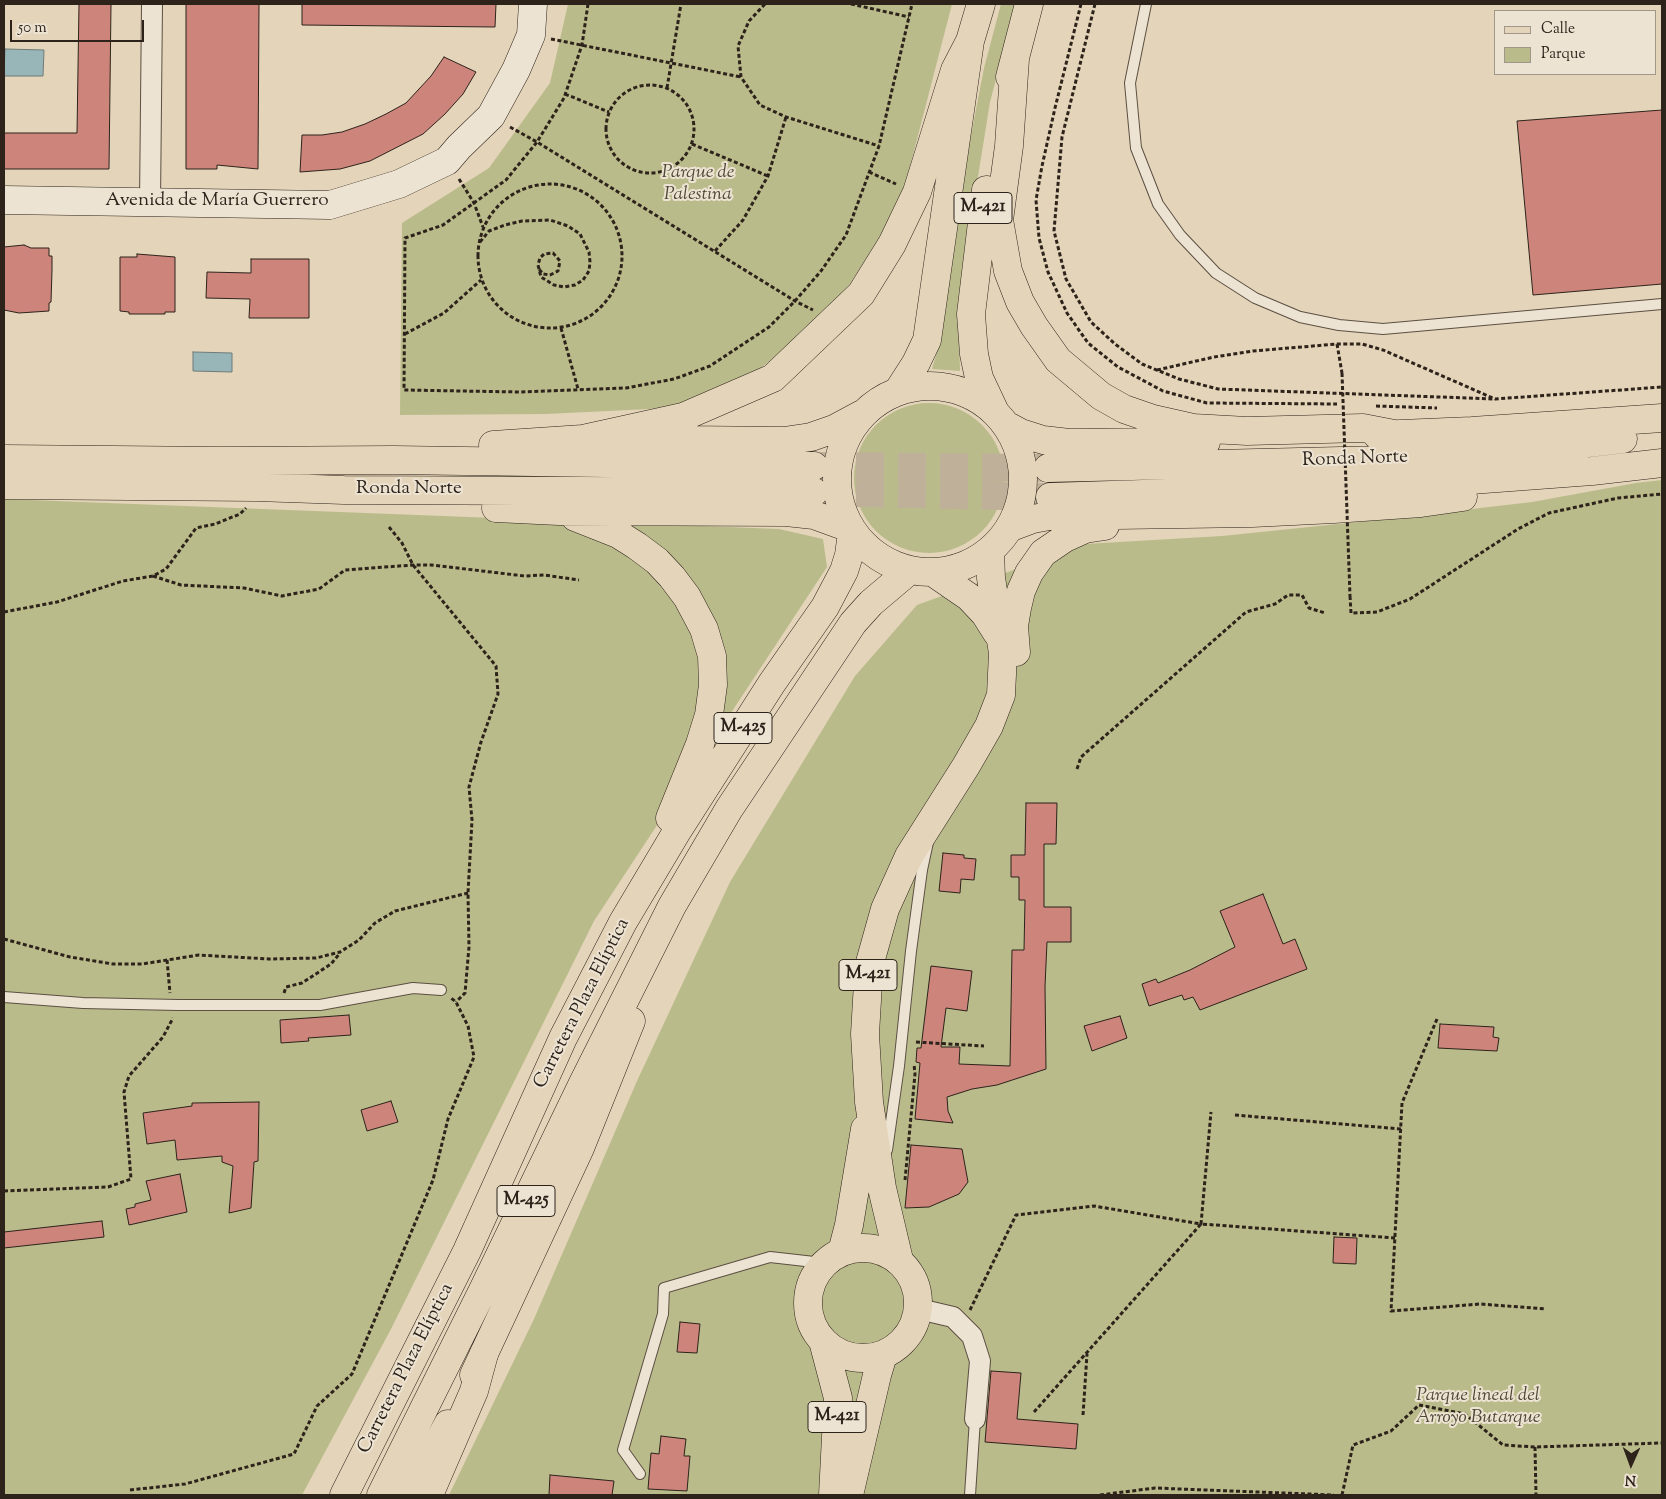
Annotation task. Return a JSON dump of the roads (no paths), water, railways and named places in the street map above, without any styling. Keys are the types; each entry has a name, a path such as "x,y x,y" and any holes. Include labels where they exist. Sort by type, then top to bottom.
{"main road":[{"name":"M-421","path":"898,391 916,363 927,340 970,41 981,4"},
{"name":"M-421","path":"922,572 951,570 975,561 990,551 1000,542 1009,528 1020,503 1023,476 1018,450 978,378 971,314 990,159 1029,4"},
{"path":"583,439 683,417 773,378 861,294 892,244 917,192 955,70 970,41"},
{"path":"1015,59 1009,146 1000,220 1008,271 1020,302 1058,360 1101,396 1124,408 1153,419 1185,426 1247,432 1364,428 1394,434"},
{"name":"M-421","path":"995,626 969,597 922,572 887,563 868,550 851,530 838,497 837,476 846,440 852,428 863,413 882,399 898,391 919,386 940,386 960,391 979,400 1001,419"},
{"path":"394,460 439,449 583,439 784,441 811,437 834,429 863,413"},
{"path":"1001,419 1021,433 1043,440 1069,443 1204,442 1394,434 1654,418"},
{"name":"Ronda Norte","path":"1048,468 1383,460 1544,448 1662,435"},
{"name":"Ronda Norte","path":"4,459 394,460 814,479 344,490 256,487 4,485"},
{"name":"Ronda Norte","path":"1050,497 1390,486 1592,471 1662,463"},
{"name":"Ronda Norte","path":"1009,528 1033,519 1049,516 1252,513 1422,503 1558,486 1576,480 1592,471"},
{"path":"344,490 364,496 399,501 464,507 559,511 786,512 814,515 851,530"},
{"path":"559,511 618,534 657,561 688,597 704,629 712,656 713,685 700,744 673,811 643,872 624,922"},
{"path":"996,709 1013,679 1016,648 1014,626 1021,591 1029,573 1043,553 1065,538 1085,528 1176,523 1252,513"},
{"name":"Carretera Plaza Elíptica","path":"344,1495 467,1251 563,1038 624,922 686,816 772,683 825,607 844,571 849,555 851,530"},
{"name":"M-421","path":"869,1102 848,1226 832,1258 811,1285 809,1309 816,1332 823,1341 840,1354 862,1358 883,1355 902,1343 912,1327 918,1309 915,1287 907,1269 899,1260 893,1187 869,1102 865,1034 868,966 885,909 909,856 966,766 989,726 996,709 1003,682 1003,653 995,626 990,551"},
{"name":"Carretera Plaza Elíptica","path":"380,1495 479,1299 583,1083 672,906 729,809 853,623 871,603 922,572"},
{"path":"410,1495 484,1354 580,1148 642,993 672,906"},
{"path":"832,1258 864,1249 881,1251 899,1260"},
{"name":"M-421","path":"823,1341 838,1398 833,1495"},
{"path":"429,1495 474,1391 484,1354"},
{"name":"M-421","path":"849,1495 883,1355"}],"street":[{"path":"150,202 152,4"},
{"name":"Avenida de María Guerrero","path":"4,200 330,204 398,184 448,161 459,147 492,116 531,36 533,4"},
{"path":"918,1309 953,1317 972,1336 980,1361 975,1419"}],"lane":[{"path":"1146,4 1130,82 1136,148 1158,204 1180,235 1216,273 1255,298 1300,317 1339,325 1383,329 1662,304"},
{"path":"893,1187 899,1066 911,951 922,870 932,820"},
{"path":"4,997 178,1005 320,1005 413,988 441,990"},
{"path":"640,1474 623,1450 663,1314 664,1288 770,1257 832,1258"},
{"path":"970,1495 975,1419"}],"water":[{"path":"5,49 44,50 43,76 4,76"},
{"path":"193,352 232,353 232,372 193,371"}],"tunnel":[{"path":"814,466 1048,468"},
{"path":"814,492 1050,497"}],"park label":[{"name":"Parque de Palestina","path":"698,185"},
{"name":"Parque lineal del Arroyo Butarque","path":"1478,1408"}]}
